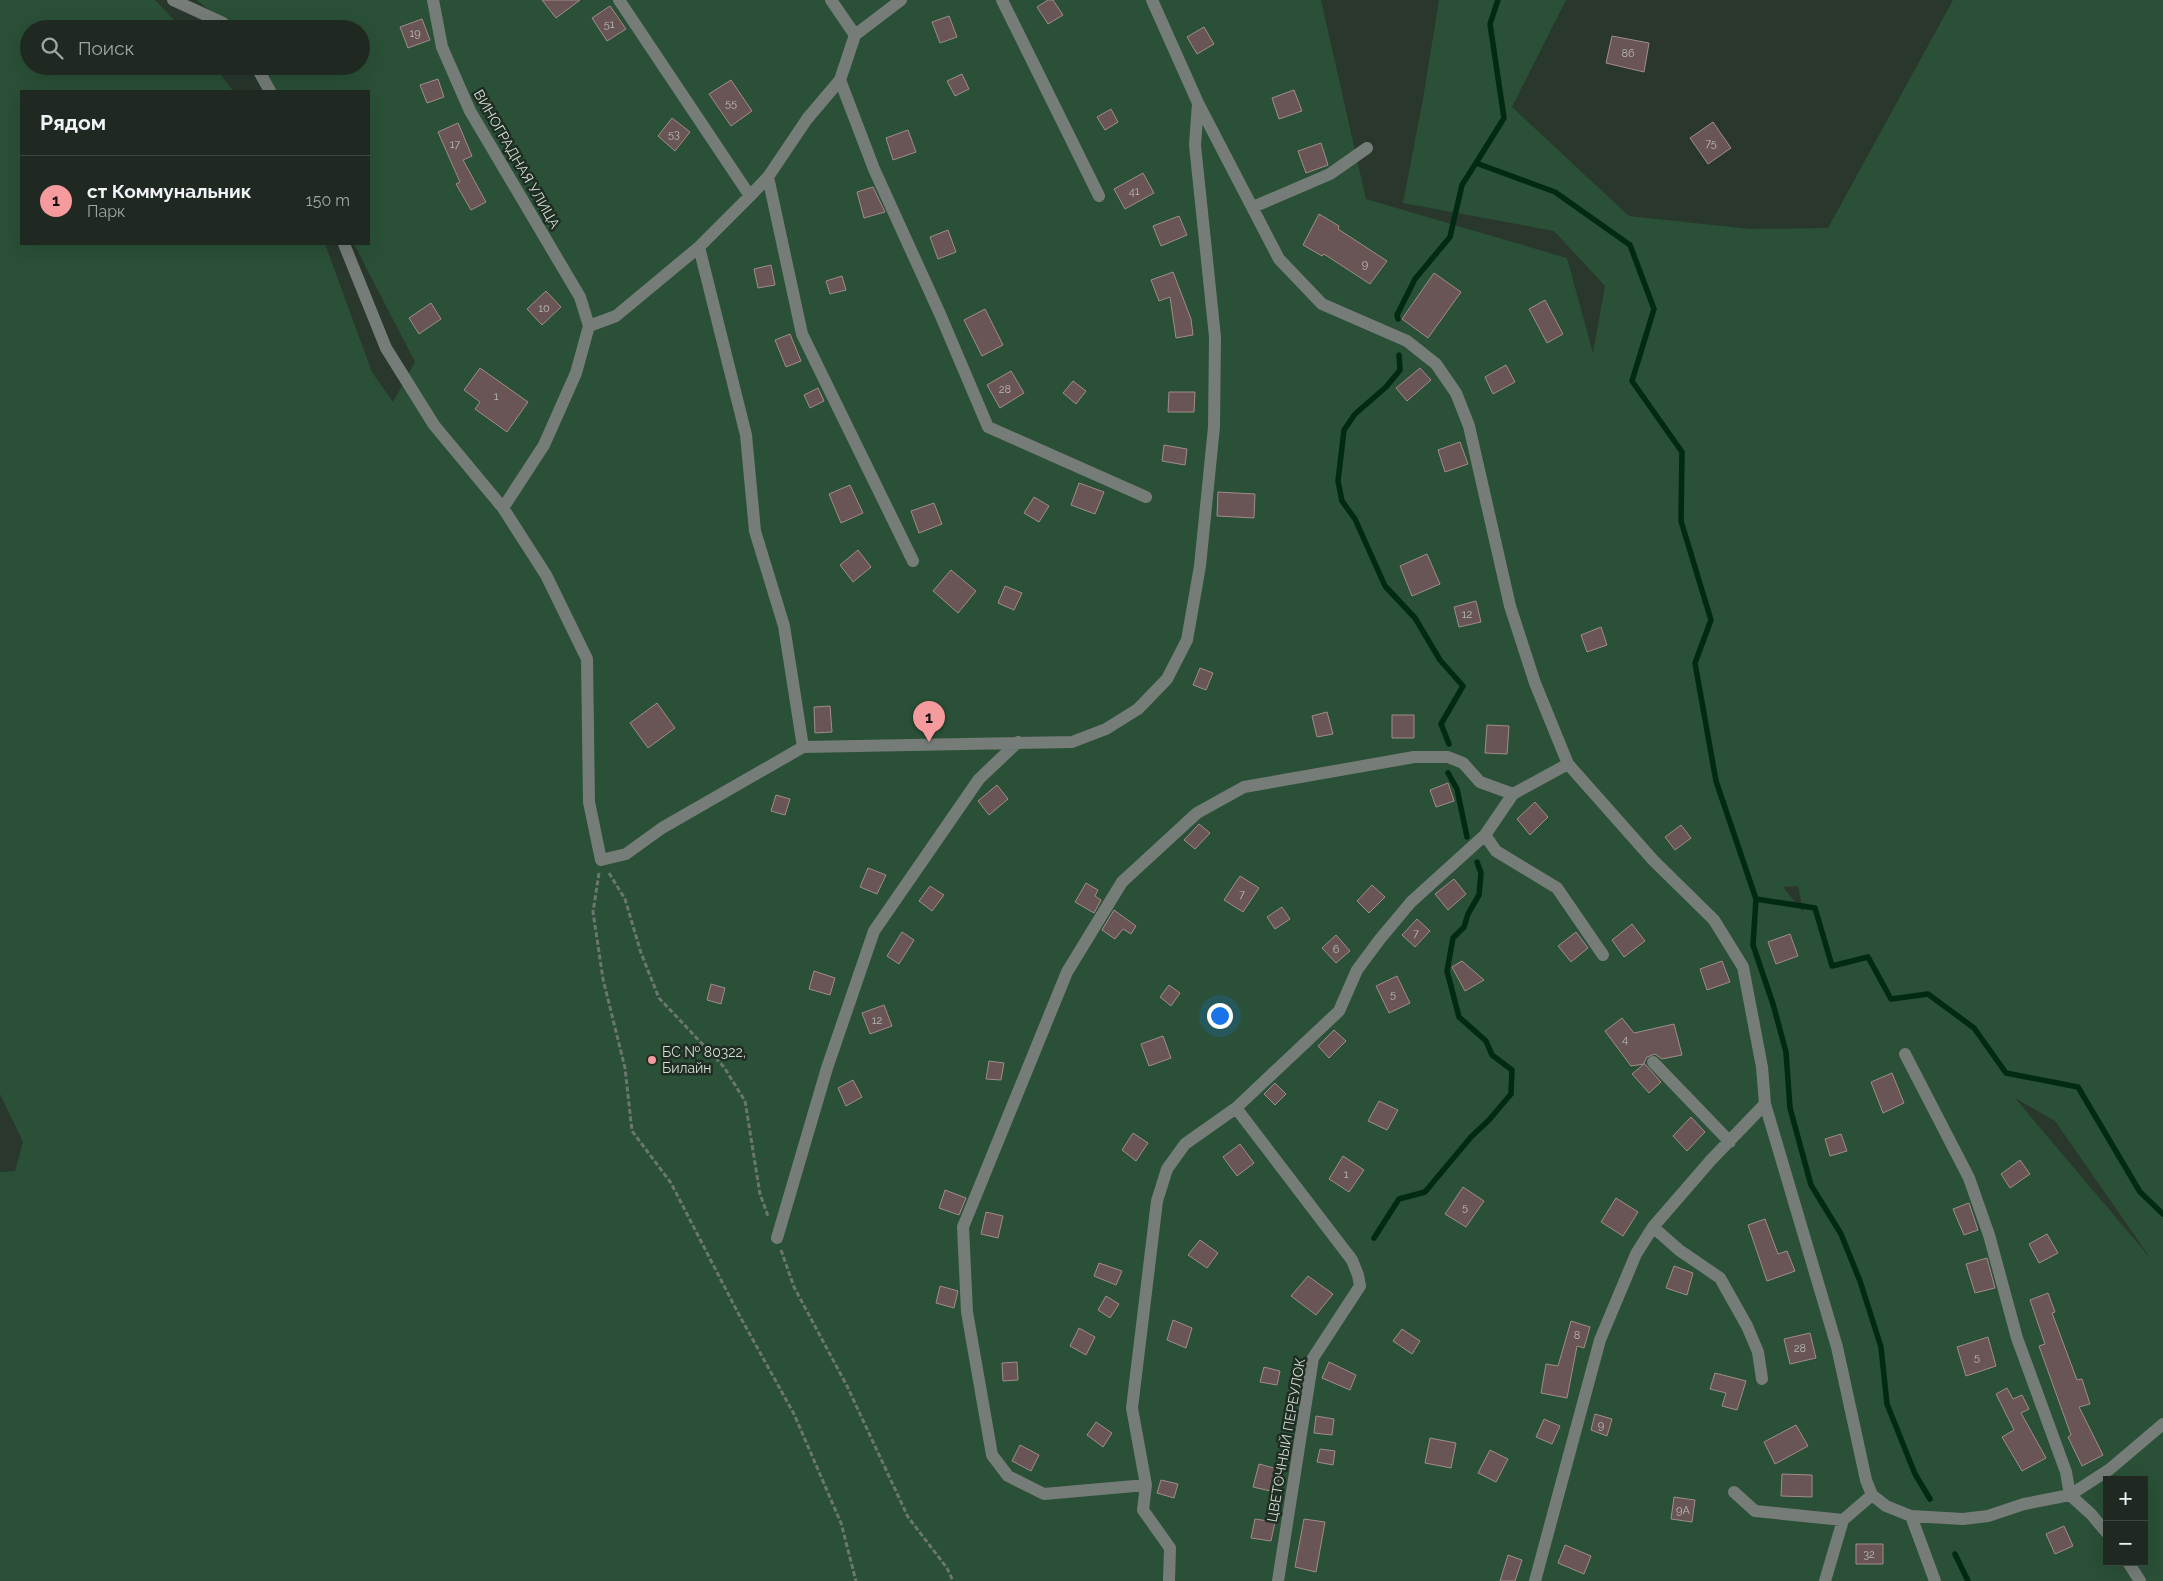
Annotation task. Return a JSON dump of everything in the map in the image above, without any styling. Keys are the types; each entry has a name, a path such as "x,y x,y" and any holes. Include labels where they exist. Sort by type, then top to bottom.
{"street":[{"path":"173,0 215,20"},
{"name":"ВИНОГРАДНАЯ УЛИЦА","path":"434,0 442,46 470,111 580,298 589,326"},
{"path":"619,0 750,196"},
{"path":"830,0 855,35"},
{"path":"503,508 544,445 576,373 589,326 616,316 699,247 750,196 768,177 807,119 840,80 855,35 900,0"},
{"path":"1002,0 1099,196"},
{"path":"1152,0 1198,103 1279,259 1322,304 1407,341 1436,364 1456,393 1469,426 1510,606 1535,683 1568,764 1653,860 1714,920 1743,967 1762,1067 1765,1104 1838,1347 1866,1480 1872,1495 1886,1506 1910,1516 1963,1520 1988,1516 2024,1504 2070,1495 2110,1469 2163,1424"},
{"path":"261,75 269,90"},
{"path":"840,80 874,169 940,314 988,427 1146,497"},
{"path":"344,245 386,348 434,425 503,508 546,575 586,659 589,802 601,860 626,854 662,828 803,747 1072,742 1106,729 1138,709 1167,679 1187,640 1200,566 1214,427 1216,338 1195,145 1198,103"},
{"path":"1253,207 1330,174 1367,148"},
{"path":"768,177 802,334 913,561"},
{"path":"699,247 746,435 755,531 784,626 803,747"},
{"path":"777,1238 827,1068 874,931 979,778 1018,742"},
{"path":"1146,1485 1044,1494 1008,1476 992,1455 967,1312 963,1226 1066,972 1122,882 1197,813 1244,787 1414,757 1448,757 1463,763 1480,782 1512,794"},
{"path":"1169,1581 1170,1548 1143,1510 1146,1485 1132,1408 1156,1201 1167,1168 1184,1144 1236,1108 1338,1012 1357,970 1380,938 1412,902 1485,835 1512,794 1568,764"},
{"path":"1485,835 1496,851 1557,888 1604,955"},
{"path":"1905,1054 1969,1178 1989,1235 2017,1338 2066,1472 2070,1495 2091,1514 2103,1528"},
{"path":"1653,1062 1730,1142"},
{"path":"1535,1581 1600,1340 1636,1254 1653,1227 1711,1160 1765,1104"},
{"name":"ЦВЕТОЧНЫЙ ПЕРЕУЛОК","path":"1236,1108 1352,1260 1360,1286 1314,1358 1278,1581"},
{"path":"1653,1227 1679,1250 1720,1278 1748,1326 1758,1352 1762,1379"},
{"path":"1734,1492 1755,1511 1843,1520"},
{"path":"1825,1581 1843,1520 1872,1495"},
{"path":"1910,1516 1935,1581"},
{"path":"2131,1566 2140,1581"}],"path":[{"path":"601,860 593,912 603,979 625,1068 632,1131 670,1183 737,1311 794,1414 840,1523 856,1581"}],"green space":[{"path":"0,0 155,0 174,20 20,20 20,75 221,75 232,90 20,90 20,245 325,245 372,372 393,402 415,362 355,245 370,245 370,90 274,90 267,75 370,75 370,20 220,20 197,0 1321,0 1366,199 1567,258 1593,353 1605,286 1554,231 1403,203 1423,99 1439,0 1566,0 1512,107 1629,216 1750,229 1828,228 1953,0 2163,0 2163,1581 0,1581 0,1172 15,1171 23,1142 0,1094","holes":["1798,886 1803,912 1783,887","2015,1098 2055,1121 2151,1259"]}],"building":[{"path":"542,0 580,0 556,18"},
{"path":"1048,0 1053,0 1063,15 1048,24 1037,7"},
{"path":"610,6 626,29 607,41 592,18"},
{"path":"949,16 957,37 940,43 932,22"},
{"path":"422,19 430,40 408,48 400,27"},
{"path":"1204,27 1214,44 1197,54 1187,37"},
{"path":"1612,36 1649,43 1644,72 1606,63"},
{"path":"962,74 969,89 955,96 947,81"},
{"path":"438,79 444,97 427,103 420,85"},
{"path":"731,80 752,111 731,126 709,94"},
{"path":"1294,90 1302,111 1279,119 1272,98"},
{"path":"1111,109 1118,122 1105,130 1097,117"},
{"path":"672,118 690,132 675,151 658,136"},
{"path":"1713,122 1731,148 1708,164 1690,138"},
{"path":"458,123 472,156 463,160 486,202 471,210 456,184 460,182 438,132"},
{"path":"908,130 916,152 893,160 886,138"},
{"path":"1321,143 1328,165 1306,173 1298,151"},
{"path":"1143,173 1154,193 1125,209 1114,189"},
{"path":"873,187 885,212 864,218 857,192"},
{"path":"1319,214 1339,226 1338,229 1387,261 1370,284 1324,254 1322,256 1303,245"},
{"path":"1179,216 1187,235 1161,246 1153,226"},
{"path":"948,230 956,252 938,259 930,237"},
{"path":"771,265 775,285 758,288 754,269"},
{"path":"1173,272 1191,319 1193,335 1176,338 1170,297 1159,301 1151,280"},
{"path":"1434,273 1461,292 1428,338 1402,319"},
{"path":"842,276 846,290 830,294 826,281"},
{"path":"546,291 561,307 542,325 527,309"},
{"path":"1545,300 1563,334 1547,343 1529,309"},
{"path":"431,303 441,319 419,334 409,318"},
{"path":"985,309 1003,345 982,356 964,320"},
{"path":"790,334 801,361 786,367 775,340"},
{"path":"1506,365 1515,382 1493,394 1485,377"},
{"path":"480,368 528,402 507,432 475,409 480,402 464,390"},
{"path":"1420,368 1431,380 1407,401 1396,388"},
{"path":"1011,371 1024,393 1000,408 987,385"},
{"path":"1073,381 1086,391 1076,404 1063,393"},
{"path":"818,388 824,401 810,408 804,395"},
{"path":"1169,392 1195,392 1194,412 1168,412"},
{"path":"1460,442 1468,464 1445,472 1438,450"},
{"path":"1164,445 1187,449 1185,465 1162,461"},
{"path":"1079,483 1104,492 1095,514 1071,505"},
{"path":"850,485 863,513 841,523 829,494"},
{"path":"1218,492 1255,494 1254,518 1217,516"},
{"path":"1034,497 1049,506 1039,522 1024,513"},
{"path":"934,503 942,524 919,533 911,511"},
{"path":"858,550 871,567 853,582 840,565"},
{"path":"1427,554 1440,584 1412,596 1400,566"},
{"path":"951,570 976,591 958,613 933,591"},
{"path":"1005,586 1022,593 1014,610 998,603"},
{"path":"1476,601 1481,622 1459,627 1454,607"},
{"path":"1601,627 1607,645 1587,652 1581,635"},
{"path":"1200,668 1213,673 1206,690 1193,685"},
{"path":"657,703 675,728 648,748 630,723"},
{"path":"830,706 832,732 815,733 814,707"},
{"path":"1327,712 1333,734 1317,737 1312,716"},
{"path":"1392,715 1414,715 1414,738 1392,738"},
{"path":"1487,725 1509,726 1507,754 1485,753"},
{"path":"1448,783 1454,801 1436,807 1430,790"},
{"path":"997,785 1008,799 989,815 978,801"},
{"path":"776,795 790,799 785,815 771,811"},
{"path":"1535,802 1548,817 1530,835 1517,819"},
{"path":"1199,824 1210,833 1195,849 1184,840"},
{"path":"1681,825 1691,838 1675,850 1665,837"},
{"path":"868,868 886,875 877,894 860,887"},
{"path":"1240,876 1259,888 1243,912 1224,900"},
{"path":"1454,879 1466,894 1448,910 1435,894"},
{"path":"1086,883 1098,890 1095,896 1101,900 1094,913 1075,902"},
{"path":"1372,885 1385,897 1369,913 1357,901"},
{"path":"930,886 944,895 932,911 919,901"},
{"path":"1282,907 1290,919 1275,929 1267,917"},
{"path":"1114,910 1136,926 1131,934 1123,929 1115,939 1102,930"},
{"path":"1417,919 1430,931 1415,947 1402,935"},
{"path":"1632,924 1645,941 1624,957 1612,940"},
{"path":"902,932 914,940 899,964 887,956"},
{"path":"1576,932 1588,948 1571,962 1558,946"},
{"path":"1790,934 1798,956 1776,964 1768,942"},
{"path":"1336,935 1350,951 1336,963 1322,948"},
{"path":"1462,961 1484,980 1465,991 1452,967"},
{"path":"1722,961 1730,982 1707,990 1700,969"},
{"path":"814,971 835,978 830,995 809,989"},
{"path":"1397,976 1410,1003 1389,1013 1376,986"},
{"path":"711,984 725,988 721,1004 707,1000"},
{"path":"1169,985 1180,993 1171,1006 1160,997"},
{"path":"884,1005 892,1026 870,1034 862,1013"},
{"path":"1622,1018 1634,1033 1674,1024 1682,1055 1662,1059 1655,1054 1647,1057 1644,1063 1661,1082 1649,1093 1632,1074 1644,1064 1631,1066 1605,1031"},
{"path":"1334,1030 1346,1041 1329,1058 1318,1046"},
{"path":"1163,1036 1171,1058 1149,1066 1141,1044"},
{"path":"989,1061 1004,1063 1001,1080 986,1079"},
{"path":"1892,1073 1904,1103 1883,1113 1871,1082"},
{"path":"853,1080 862,1097 846,1106 838,1088"},
{"path":"1275,1083 1286,1094 1275,1105 1264,1094"},
{"path":"1379,1101 1398,1110 1387,1130 1368,1121"},
{"path":"1691,1117 1705,1132 1687,1151 1673,1136"},
{"path":"1133,1133 1148,1143 1136,1161 1122,1150"},
{"path":"1841,1134 1847,1151 1830,1156 1825,1139"},
{"path":"1240,1144 1254,1163 1237,1176 1223,1157"},
{"path":"1343,1156 1364,1170 1349,1192 1329,1179"},
{"path":"2020,1160 2030,1174 2010,1188 2001,1174"},
{"path":"1463,1187 1484,1201 1466,1227 1445,1214"},
{"path":"945,1190 966,1198 959,1215 939,1208"},
{"path":"1616,1198 1638,1212 1623,1236 1601,1222"},
{"path":"1969,1203 1978,1230 1964,1235 1953,1209"},
{"path":"986,1212 1003,1216 998,1238 981,1234"},
{"path":"1765,1219 1778,1254 1787,1251 1795,1271 1767,1281 1748,1225"},
{"path":"2047,1234 2058,1253 2039,1263 2029,1244"},
{"path":"1200,1240 1218,1253 1207,1268 1188,1255"},
{"path":"1987,1258 1995,1288 1975,1293 1966,1264"},
{"path":"1099,1263 1122,1271 1116,1285 1094,1276"},
{"path":"1674,1266 1693,1273 1687,1295 1666,1288"},
{"path":"1308,1276 1333,1294 1316,1315 1291,1296"},
{"path":"940,1286 958,1291 954,1308 936,1303"},
{"path":"2048,1293 2055,1312 2052,1313 2077,1380 2082,1379 2090,1404 2079,1407 2103,1455 2082,1466 2068,1437 2071,1435 2039,1346 2045,1344 2030,1300"},
{"path":"1106,1296 1119,1304 1110,1318 1098,1310"},
{"path":"1173,1320 1192,1328 1186,1348 1167,1340"},
{"path":"1571,1321 1590,1327 1584,1348 1577,1346 1567,1398 1541,1393 1546,1364 1558,1366"},
{"path":"1079,1328 1095,1337 1086,1355 1070,1346"},
{"path":"1402,1329 1420,1341 1412,1354 1393,1341"},
{"path":"1810,1333 1816,1358 1790,1364 1784,1339"},
{"path":"1988,1337 1996,1366 1966,1376 1957,1347"},
{"path":"1017,1362 1018,1380 1003,1381 1002,1363"},
{"path":"1329,1362 1356,1375 1350,1390 1322,1378"},
{"path":"1264,1367 1280,1371 1277,1385 1260,1382"},
{"path":"1715,1373 1746,1381 1737,1410 1722,1406 1726,1393 1710,1389"},
{"path":"2007,1388 2013,1399 2022,1395 2029,1409 2021,1413 2046,1458 2022,1471 2002,1437 2014,1430 1996,1394"},
{"path":"1595,1414 1612,1419 1607,1436 1591,1430"},
{"path":"1316,1416 1334,1419 1332,1435 1314,1433"},
{"path":"1544,1419 1560,1426 1552,1444 1536,1437"},
{"path":"1096,1422 1112,1433 1103,1447 1087,1435"},
{"path":"1796,1425 1808,1446 1775,1464 1764,1442"},
{"path":"1430,1438 1456,1443 1451,1468 1425,1463"},
{"path":"1020,1445 1039,1455 1031,1471 1012,1461"},
{"path":"1320,1449 1335,1451 1333,1465 1317,1462"},
{"path":"1490,1450 1508,1459 1496,1482 1478,1473"},
{"path":"1259,1464 1281,1470 1275,1492 1253,1487"},
{"path":"1782,1474 1812,1475 1812,1497 1781,1496"},
{"path":"1161,1480 1178,1484 1174,1498 1157,1493"},
{"path":"1674,1497 1695,1500 1692,1522 1671,1519"},
{"path":"1255,1519 1275,1522 1271,1541 1251,1538"},
{"path":"1304,1519 1325,1522 1316,1572 1295,1567"},
{"path":"2064,1526 2073,1546 2055,1554 2046,1534"},
{"path":"1856,1544 1883,1544 1883,1564 1856,1564"},
{"path":"1565,1545 1591,1556 1584,1574 1558,1563"},
{"path":"1508,1555 1522,1560 1515,1581 1500,1581"}],"waterway":[{"path":"1498,0 1490,24 1504,118 1476,163 1555,192 1630,245 1654,309 1632,381 1682,452 1681,521 1711,620 1695,663 1716,781 1756,899 1815,908 1832,966 1868,957 1891,999 1928,994 1974,1028 2006,1073 2078,1087 2140,1192 2163,1214"},
{"path":"1398,319 1397,315 1415,279 1450,237 1462,185 1476,163"},
{"path":"1399,355 1400,370 1386,387 1355,414 1344,430 1338,481 1342,501 1355,519 1385,586 1415,618 1440,660 1463,686 1441,724 1449,744"},
{"path":"1448,773 1457,789 1467,837"},
{"path":"1374,1238 1399,1199 1425,1192 1471,1137 1489,1120 1511,1094 1512,1070 1492,1055 1486,1041 1459,1017 1447,971 1453,938 1464,927 1468,914 1479,895 1481,873 1477,862"},
{"path":"1756,899 1753,945 1773,1004 1786,1052 1790,1108 1811,1185 1841,1234 1860,1281 1881,1347 1887,1404 1915,1474 1930,1499"},
{"path":"1955,1554 1968,1581"}],"place":[{"name":"ст Коммунальник","path":"929,742"},
{"name":"БС № 80322, Билайн","path":"652,1060"}]}
